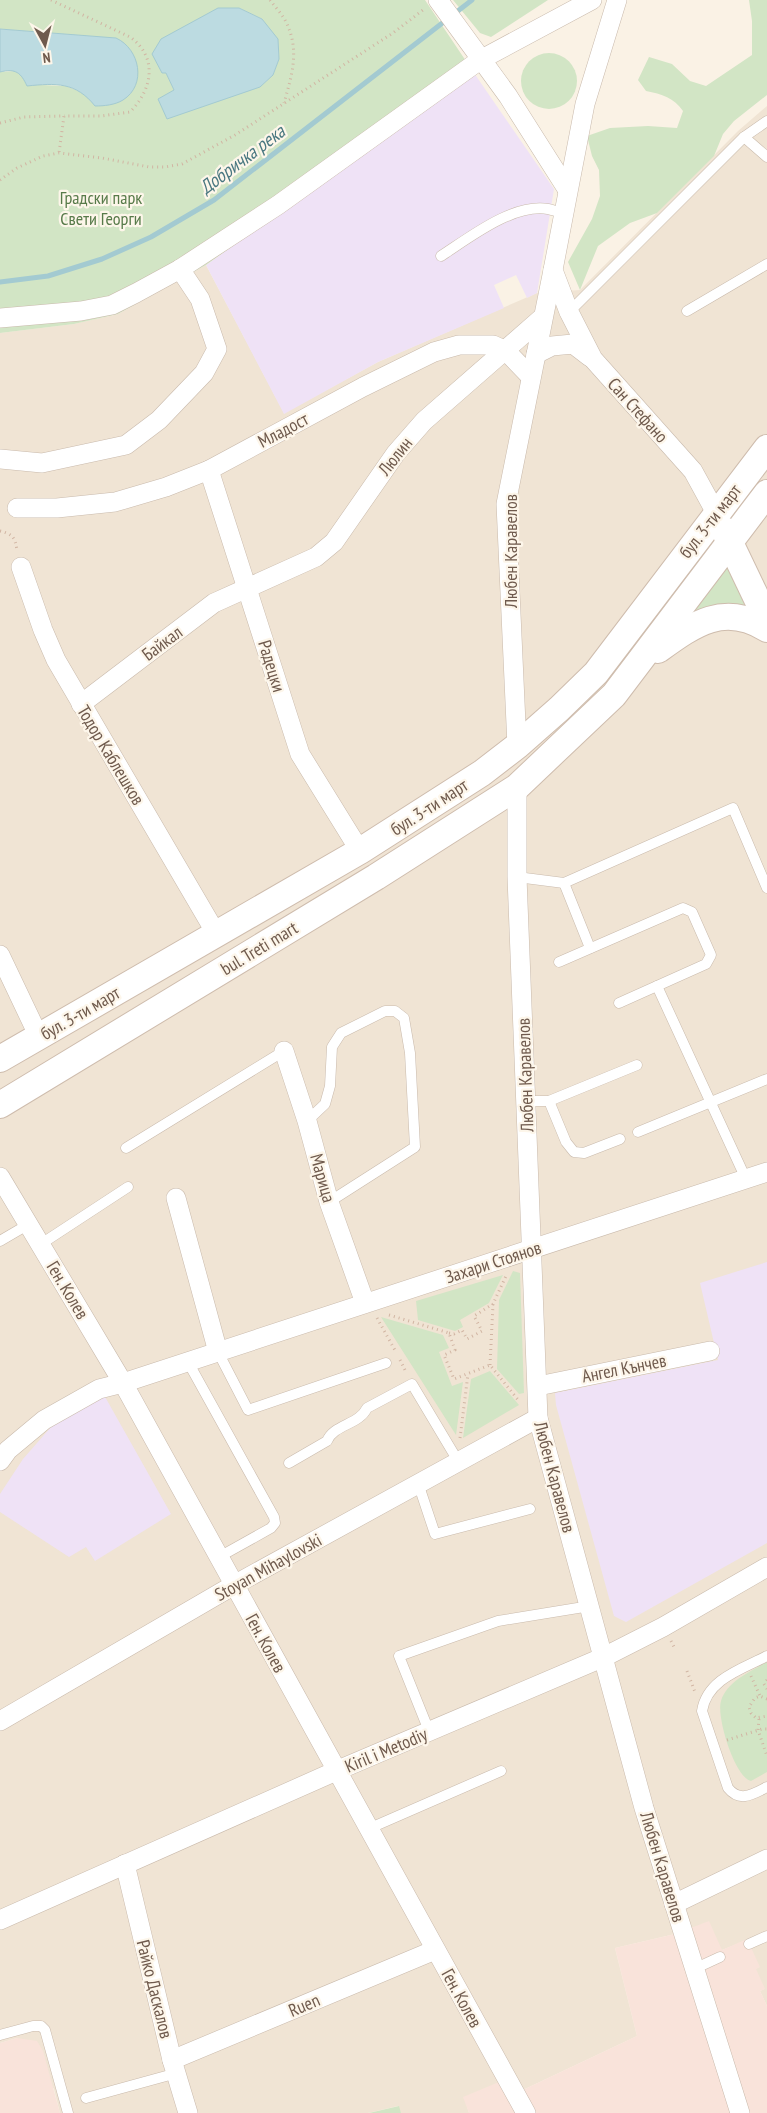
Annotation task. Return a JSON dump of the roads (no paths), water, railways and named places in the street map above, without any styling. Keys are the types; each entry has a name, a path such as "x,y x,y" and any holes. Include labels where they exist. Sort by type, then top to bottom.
{"main road":[{"name":"бул. 3-ти март","path":"0,1059 360,851 475,778 516,746 559,709 596,673 767,448"},
{"name":"бул. 3-ти март","path":"517,787 614,695 767,493"},
{"name":"Сан Стефано","path":"716,513 767,620"},
{"path":"639,663 694,626 715,617 736,617 756,622 767,629"},
{"name":"bul. Treti mart","path":"0,1105 376,877 517,787"}],"street":[{"path":"0,318 81,311 112,305 180,269 278,206 475,53 542,28 592,0"},
{"path":"553,270 567,189 585,104 617,0"},
{"path":"438,4 508,96 567,189"},
{"path":"0,459 42,464 126,445 160,420 204,373 217,349 200,298 180,269"},
{"name":"Сан Стефано","path":"553,270 569,312 593,360 693,471 716,513"},
{"name":"Любен Каравелов","path":"516,746 506,504 553,270"},
{"name":"Люлин","path":"247,588 309,561 334,542 396,452 424,421 543,317"},
{"path":"536,354 552,346 573,344 593,360"},
{"name":"Младост","path":"17,508 58,508 115,502 166,487 210,470 363,386 434,352 459,345 493,345 506,351"},
{"path":"506,351 531,377"},
{"name":"Радецки","path":"210,470 300,754 360,851"},
{"name":"Тодор Каблешков","path":"21,567 43,630 56,660 80,704 217,935"},
{"name":"Байкал","path":"80,704 214,603 247,588"},
{"name":"Любен Каравелов","path":"517,787 517,877 526,1101 523,1252 538,1386 538,1418 644,1808 740,2113"},
{"path":"0,955 39,1037"},
{"name":"Марица","path":"284,1051 307,1121 329,1202 369,1307"},
{"name":"Захари Стоянов","path":"0,1461 8,1450 28,1432 60,1410 99,1388 123,1383 218,1352 369,1307 523,1252 767,1172"},
{"name":"Ген. Колев","path":"0,1178 123,1383 526,2113"},
{"path":"176,1198 218,1352"},
{"name":"Ангел Кънчев","path":"538,1386 710,1351"},
{"name":"Stoyan Mihaylovski","path":"0,1721 234,1585 538,1418"},
{"name":"Kiril i Metodiy","path":"0,1920 336,1771 604,1657 663,1627 767,1568"},
{"path":"674,1904 767,1859"},
{"name":"Райко Даскалов","path":"125,1864 188,2113"},
{"name":"Ruen","path":"175,2066 435,1950"}],"lane":[{"path":"569,312 744,137 767,121"},
{"path":"744,137 767,157"},
{"path":"441,256 482,230 512,214 547,208 563,213"},
{"path":"687,311 767,264"},
{"path":"517,877 564,883 733,808 767,888"},
{"path":"564,883 590,948"},
{"path":"559,962 684,908 692,912 710,954 706,964 619,1003"},
{"path":"658,986 746,1178"},
{"path":"307,1121 325,1104 330,1086 332,1047 342,1033 385,1011 395,1011 404,1018 410,1053 415,1147 329,1202"},
{"path":"126,1148 284,1051"},
{"path":"526,1101 549,1101 638,1065"},
{"path":"638,1132 767,1079"},
{"path":"549,1101 566,1142 574,1152 584,1153 620,1139"},
{"path":"41,1244 128,1187"},
{"path":"0,1241 29,1224"},
{"path":"218,1352 248,1410 386,1363"},
{"path":"188,1362 274,1517 275,1524 271,1528 219,1557"},
{"path":"289,1463 327,1441 330,1434 364,1415 367,1408 412,1384 458,1461"},
{"path":"418,1483 435,1534 530,1509"},
{"path":"429,1732 399,1656 498,1621 590,1606"},
{"path":"767,1656 718,1682 709,1691 702,1711 728,1788 732,1794 740,1798 750,1796 767,1787"},
{"path":"368,1829 501,1771"},
{"path":"749,1944 767,1936"},
{"path":"694,1969 720,1957"},
{"path":"0,2035 33,2026 41,2026 45,2030 68,2113"},
{"path":"86,2098 175,2066"}],"water":[{"path":"218,8 239,8 262,19 278,39 279,59 273,75 260,87 167,119 158,99 174,90 166,73 162,73 152,54 161,39"},
{"path":"0,29 116,38 131,50 135,58 138,77 135,86 131,93 120,102 95,106 88,98 73,88 47,84 27,86 23,78 14,71 0,72"}],"waterway":[{"name":"Добричка река","path":"0,282 48,276 102,259 151,237 214,200 472,0"}],"park label":[{"name":"Градски парк Свети Георги","path":"101,207"}]}
